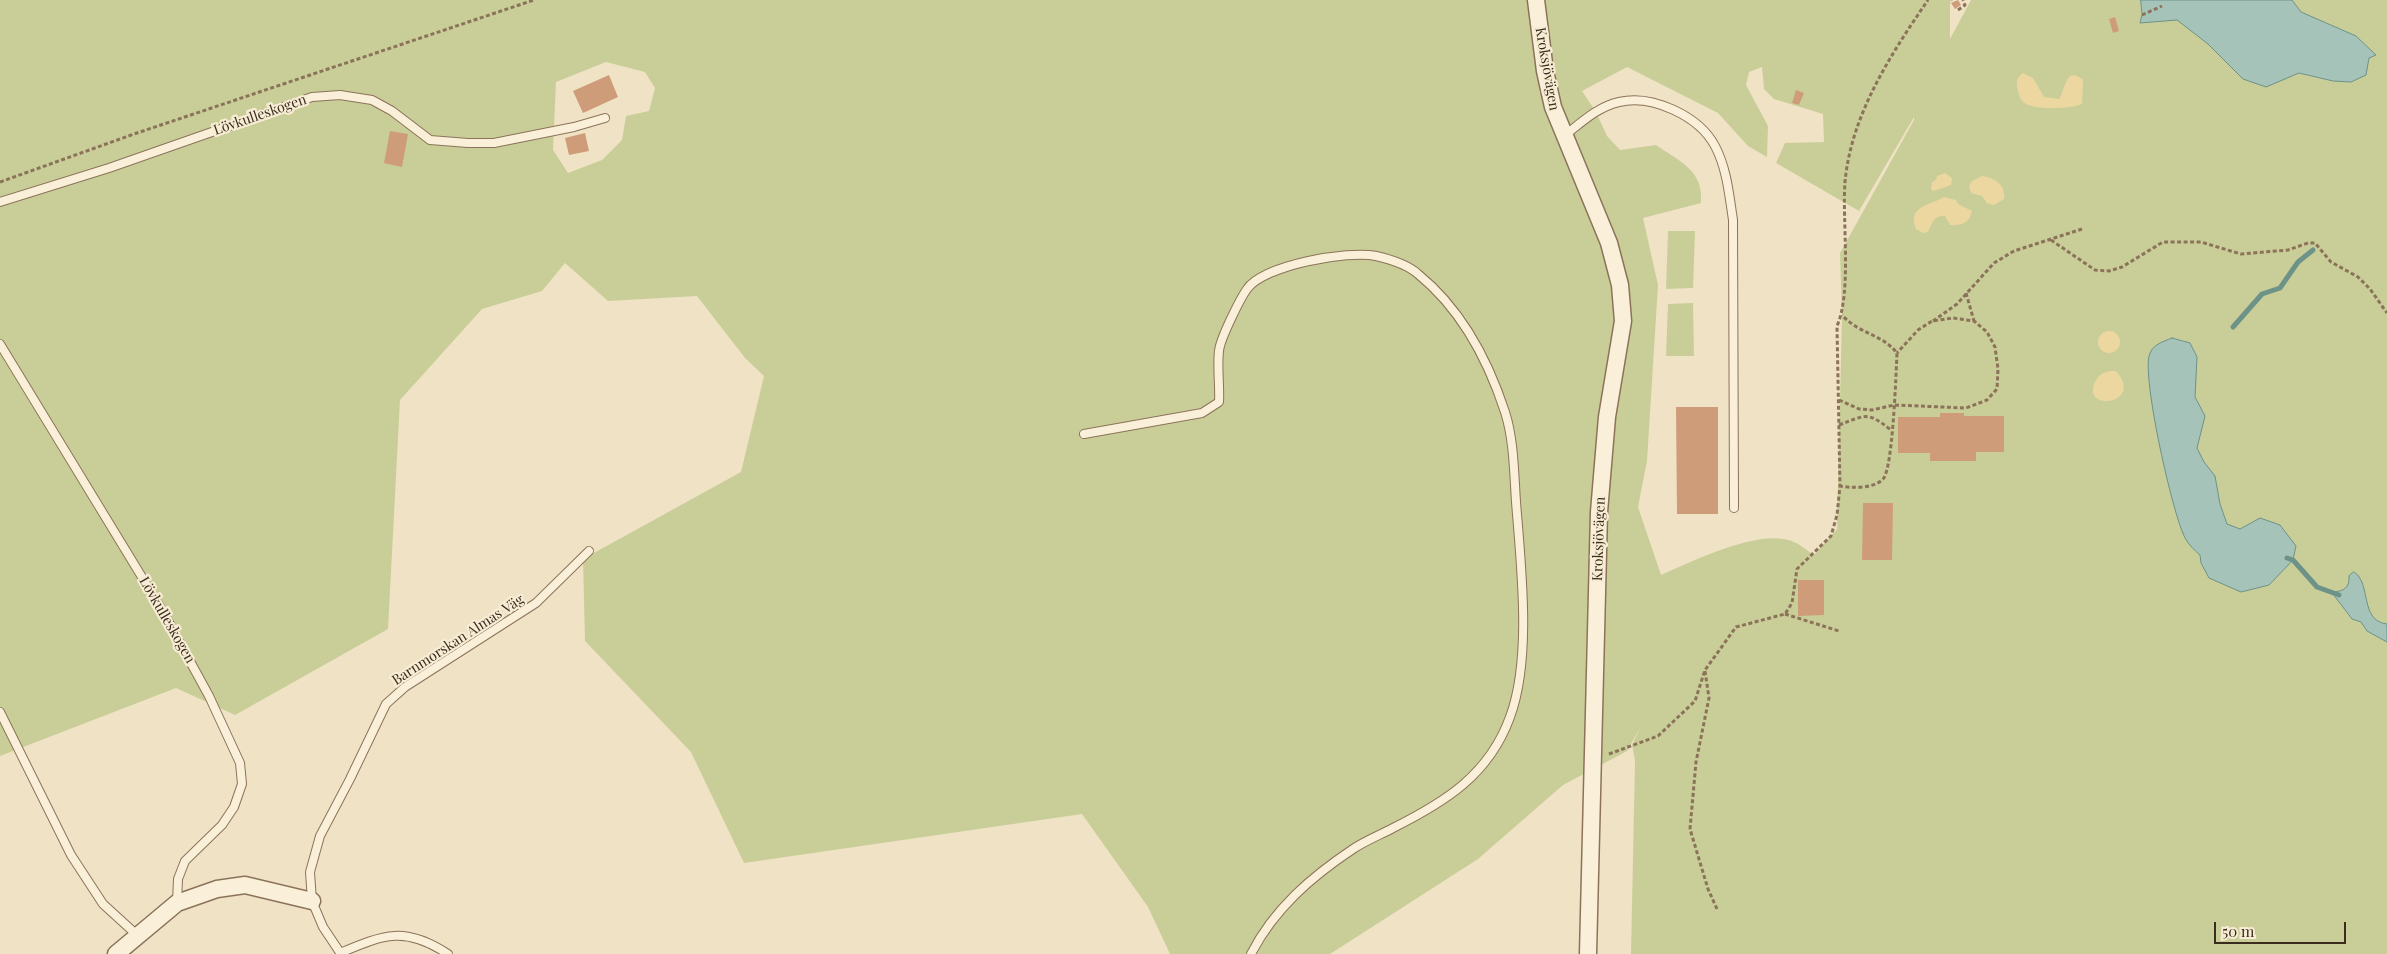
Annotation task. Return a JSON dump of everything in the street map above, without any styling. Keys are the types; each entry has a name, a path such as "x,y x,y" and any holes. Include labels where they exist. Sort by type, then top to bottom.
{"street":[{"name":"Kroksjövägen","path":"1536,0 1552,108 1609,243 1620,285 1623,321 1607,417 1599,512 1588,954"},
{"path":"116,954 177,903 217,889 245,885 312,901"}],"lane":[{"name":"Lövkulleskogen","path":"0,202 109,168 312,97 340,95 372,100 392,111 430,140 468,143 494,143 574,127 605,118"},
{"path":"1564,136 1596,112 1620,102 1645,102 1687,115 1702,128 1714,146 1727,177 1733,220 1734,508"},
{"path":"1084,434 1202,413 1219,402 1218,349 1249,285 1271,271 1294,264 1350,256 1375,256 1417,272 1462,323 1479,348 1506,415 1516,504 1522,637 1521,672 1517,695 1509,720 1491,754 1456,792 1425,812 1354,848 1287,900 1262,933 1251,954"},
{"name":"Lövkulleskogen","path":"0,344 162,610 210,696 240,763 242,784 234,807 222,825 185,862 178,879 177,903"},
{"name":"Barnmorskan Almas Väg","path":"340,954 323,927 312,901 310,872 320,836 386,704 405,687 536,603 589,551"},
{"path":"0,712 71,855 103,904 137,935"},
{"path":"340,954 376,938 408,936 428,941 448,954"}],"path":[{"path":"0,182 134,134 534,0"},
{"path":"1785,614 1792,603 1797,569 1831,536 1837,515 1839,400 1837,326 1842,315 1845,181 1856,136 1869,97 1893,51 1928,0"},
{"path":"1958,10 1965,6 1963,0"},
{"path":"2142,15 2162,6"},
{"path":"1839,486 1849,488 1878,483 1885,478 1888,470 1892,430 1897,353 1918,330 1957,304 1994,263 2014,251 2082,228"},
{"path":"2051,240 2095,270 2109,271 2122,268 2163,242 2201,242 2241,254 2278,251 2315,243 2331,262 2358,277 2370,289 2387,313"},
{"path":"1966,292 1974,321"},
{"path":"1842,315 1852,326 1891,345 1897,353"},
{"path":"1839,400 1859,409 1872,410 1894,405 1966,408 1987,400 1997,389 1998,369 1995,347 1987,332 1974,321 1953,318 1932,321"},
{"path":"1839,425 1861,416 1870,416 1892,430"},
{"path":"1592,760 1658,736 1695,701 1704,670 1736,627 1785,614 1839,631"},
{"path":"1704,670 1709,698 1696,762 1690,829 1708,889 1717,909"}],"green space":[{"path":"0,0 1954,0 1950,2 1950,39 1971,0 2387,0 2387,954 1631,954 1635,760 1632,745 1640,728 1627,751 1563,785 1478,859 1330,954 1170,954 1148,907 1082,814 744,863 691,752 585,641 583,559 741,472 764,376 745,358 697,296 608,301 565,263 542,291 482,309 400,400 388,629 235,715 176,688 0,756","holes":["606,62 645,72 655,88 649,111 626,116 622,140 602,160 568,173 553,150 556,82","1627,67 1718,113 1748,146 1767,157 1768,126 1746,85 1749,72 1762,67 1764,89 1774,99 1823,114 1824,142 1785,143 1776,163 1859,211 1914,117 1840,253 1842,315 1837,529 1814,555 1794,542 1780,539 1764,539 1746,542 1709,554 1661,575 1638,507 1647,461 1658,285 1643,218 1701,203 1701,192 1694,174 1681,162 1656,145 1620,150 1607,136 1596,112 1582,91"]},
{"path":"1668,231 1695,231 1693,288 1666,289"},
{"path":"1693,303 1694,356 1666,356 1668,304"}],"sand":[{"path":"2023,73 2033,78 2044,97 2059,99 2069,77 2072,75 2077,76 2083,80 2082,104 2069,107 2042,108 2026,104 2020,98 2017,84 2018,79"},
{"path":"1945,173 1952,178 1951,185 1933,191 1931,189 1932,182 1936,180 1937,176"},
{"path":"1982,176 1991,178 1999,183 2003,190 2004,199 1994,205 1987,203 1982,196 1971,193 1969,186 1972,181"},
{"path":"1944,197 1956,200 1958,204 1972,211 1969,219 1961,224 1950,225 1945,216 1941,216 1934,220 1928,232 1923,233 1916,229 1914,221 1917,211 1921,207"},
{"path":"2105,331 2113,331 2120,338 2120,346 2113,353 2105,353 2098,346 2098,338"},
{"path":"2116,371 2123,383 2123,391 2118,397 2110,401 2102,401 2096,397 2093,390 2096,380 2104,373"}],"water":[{"path":"2141,0 2292,0 2301,12 2356,36 2376,55 2369,58 2366,75 2351,82 2333,81 2299,73 2266,87 2243,79 2208,44 2177,20 2140,23 2142,15"},
{"path":"2172,338 2190,343 2197,357 2195,397 2205,416 2197,448 2204,462 2215,476 2220,504 2227,524 2240,529 2260,518 2280,525 2296,546 2293,560 2269,585 2241,592 2209,578 2201,563 2200,555 2185,538 2179,524 2166,476 2154,418 2148,370 2150,352 2158,344"},
{"path":"2354,572 2363,584 2369,609 2373,616 2378,621 2387,624 2387,642 2367,631 2361,622 2352,619 2333,594 2333,592 2346,588 2349,576"}],"building":[{"path":"1958,0 1961,5 1955,9 1951,3"},
{"path":"2115,17 2119,31 2113,33 2109,19"},
{"path":"609,75 618,97 583,113 573,91"},
{"path":"1796,90 1804,93 1799,105 1792,103"},
{"path":"390,131 408,134 402,167 384,163"},
{"path":"585,133 589,151 569,155 565,138"},
{"path":"1676,407 1718,407 1718,514 1677,514"},
{"path":"1940,413 1964,413 1964,416 2004,416 2004,452 1976,452 1976,461 1930,461 1930,453 1898,453 1898,417 1940,417"},
{"path":"1863,503 1893,503 1892,560 1862,560"},
{"path":"1798,580 1824,580 1824,615 1798,616"}],"waterway":[{"path":"2233,327 2262,294 2280,288 2298,262 2313,250"},
{"path":"2287,558 2293,560 2317,587 2339,595"}]}
